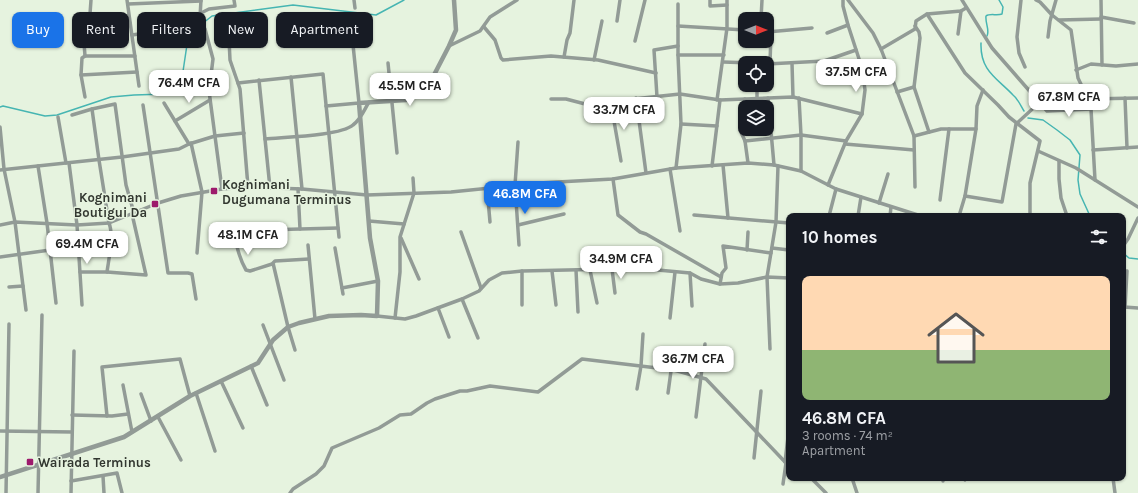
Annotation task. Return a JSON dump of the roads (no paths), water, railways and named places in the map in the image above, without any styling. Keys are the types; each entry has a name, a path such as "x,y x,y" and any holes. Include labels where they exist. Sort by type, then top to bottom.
{"street":[{"path":"90,12 91,0"},
{"path":"204,12 208,9 235,6 234,0"},
{"path":"354,0 355,8"},
{"path":"326,106 359,102 406,100 414,95 434,76 456,30 454,0"},
{"path":"449,46 480,31 490,17 517,0"},
{"path":"564,57 567,40 570,33 574,0"},
{"path":"616,21 620,0"},
{"path":"635,41 645,0"},
{"path":"710,0 710,6 727,6"},
{"path":"712,166 728,28 727,0"},
{"path":"761,12 762,0"},
{"path":"828,184 846,142 862,114 864,90 862,68 848,25 843,0"},
{"path":"848,0 873,33 881,49 914,136 915,187"},
{"path":"962,0 992,48 1047,111 1091,109"},
{"path":"1021,0 1018,37 1019,53 1025,67"},
{"path":"1048,36 1050,21 1056,0"},
{"path":"1101,0 1102,65"},
{"path":"139,86 127,2 201,1 200,12"},
{"path":"1038,1 1052,15 1071,30 1078,78 1091,109 1095,180"},
{"path":"676,168 681,124 678,55 678,4"},
{"path":"881,49 915,29 916,21 927,14 961,11 966,8"},
{"path":"958,34 961,11"},
{"path":"927,14 965,73 1016,124 1040,141 1030,183 1030,213"},
{"path":"1059,20 1101,18 1134,23"},
{"path":"594,60 602,21"},
{"path":"827,33 848,25"},
{"path":"678,26 738,29"},
{"path":"915,26 919,32 920,38 914,87 929,132"},
{"path":"484,27 495,40 503,60 541,56 564,57 594,60 656,73"},
{"path":"774,32 812,28"},
{"path":"206,33 212,59 209,91 222,188"},
{"path":"132,35 137,34"},
{"path":"657,96 654,50 678,46"},
{"path":"85,48 86,56"},
{"path":"229,48 230,60 240,89 248,187"},
{"path":"353,48 370,238 378,281 377,316"},
{"path":"774,64 824,61 856,50"},
{"path":"678,55 724,55"},
{"path":"85,97 81,75 81,59 86,56 135,56"},
{"path":"723,62 738,63"},
{"path":"792,62 793,97"},
{"path":"388,63 397,153"},
{"path":"1076,70 1091,64 1116,66 1138,64"},
{"path":"81,75 137,72"},
{"path":"238,82 324,74 339,237"},
{"path":"291,77 297,136 300,189 300,229"},
{"path":"259,80 270,188"},
{"path":"897,92 914,87"},
{"path":"961,213 976,129 977,106 983,90"},
{"path":"757,92 757,98"},
{"path":"551,99 566,99 589,105 611,104 636,98 680,94 719,100 793,97 862,114"},
{"path":"636,98 646,173"},
{"path":"768,98 776,166 776,222 767,277 770,349"},
{"path":"799,98 802,135 802,171"},
{"path":"1125,98 1127,148"},
{"path":"1088,99 1138,98"},
{"path":"745,99 740,130 745,141 748,163"},
{"path":"175,121 210,100"},
{"path":"265,139 329,133 348,129 360,118 369,102"},
{"path":"965,196 1002,202 1016,124 1040,102"},
{"path":"164,103 190,144 202,192 197,253"},
{"path":"72,115 115,104 126,185 146,275 107,272 80,272"},
{"path":"611,104 621,161"},
{"path":"143,105 168,273 192,274 196,299"},
{"path":"92,109 111,228 107,272"},
{"path":"58,118 77,225 82,305"},
{"path":"681,124 717,126"},
{"path":"0,127 2,169 15,222 26,310"},
{"path":"914,136 941,129 976,129"},
{"path":"940,200 949,129"},
{"path":"2,169 99,160 179,149 215,136 244,133"},
{"path":"745,141 802,135 914,150"},
{"path":"518,142 515,185 519,245"},
{"path":"1093,150 1138,147"},
{"path":"1038,151 1076,168 1138,206"},
{"path":"1059,160 1061,198 1066,213"},
{"path":"0,225 15,222 77,225 109,222 133,214 158,203 181,196 222,188 248,187 300,189 367,195 451,192 515,185 613,179 676,168 748,163 802,171 836,189 910,213"},
{"path":"723,165 728,218"},
{"path":"38,166 47,223 56,303"},
{"path":"670,169 680,231"},
{"path":"878,203 888,174"},
{"path":"395,318 400,272 400,237 414,193 413,178"},
{"path":"613,179 618,215 640,232 721,277"},
{"path":"487,188 490,222"},
{"path":"830,213 836,189"},
{"path":"858,213 861,197"},
{"path":"890,213 891,207"},
{"path":"518,225 564,214"},
{"path":"694,216 786,223"},
{"path":"1126,242 1137,224 1138,218"},
{"path":"369,221 404,224"},
{"path":"225,231 338,228"},
{"path":"234,231 238,253 246,270 250,271 272,264 273,262 309,258"},
{"path":"461,232 481,288"},
{"path":"747,250 748,232"},
{"path":"400,237 419,279"},
{"path":"308,246 315,319"},
{"path":"720,284 721,277 726,268 723,246 771,253"},
{"path":"335,248 343,294"},
{"path":"772,248 786,250"},
{"path":"0,257 50,250"},
{"path":"272,264 295,350"},
{"path":"0,477 124,437 190,396 258,363 273,340 288,327 299,322 329,316 361,315 405,319 462,299 479,291 489,280 502,273 522,271 612,269 630,266 690,273 701,279 720,284 738,283 767,277 786,278"},
{"path":"612,269 615,294"},
{"path":"576,270 578,312"},
{"path":"590,270 597,303"},
{"path":"522,271 522,305"},
{"path":"552,271 556,305"},
{"path":"670,318 675,272"},
{"path":"690,273 692,306"},
{"path":"342,288 378,281"},
{"path":"9,287 23,286"},
{"path":"462,299 478,338"},
{"path":"1126,307 1138,308"},
{"path":"438,308 449,337"},
{"path":"38,493 42,315"},
{"path":"6,493 9,324"},
{"path":"263,325 284,380"},
{"path":"637,389 641,366 643,334"},
{"path":"696,417 705,344"},
{"path":"668,393 674,349"},
{"path":"71,493 74,352"},
{"path":"107,416 102,367 180,359 190,396"},
{"path":"290,493 293,489 316,474 324,466 332,448 379,428 400,415 411,414 435,399 460,391 490,386 538,392 582,359 671,370 706,380 786,462"},
{"path":"251,366 267,405"},
{"path":"221,380 243,428"},
{"path":"123,385 132,432"},
{"path":"754,458 761,391"},
{"path":"196,393 215,451"},
{"path":"141,394 151,421"},
{"path":"72,416 107,416 128,414"},
{"path":"158,417 181,460"},
{"path":"0,431 72,432"},
{"path":"783,484 786,468"},
{"path":"71,481 117,474 122,493"},
{"path":"103,476 104,493"},
{"path":"814,481 826,493"},
{"path":"853,481 857,493"},
{"path":"1113,481 1115,493"}],"waterway":[{"path":"0,107 3,106 45,116 57,115 111,97 165,94 182,78 188,38 198,27 212,16 293,5 376,15 404,0"},
{"path":"987,36 988,31 986,16 1002,14 1003,7 999,0"},
{"path":"981,43 981,53 986,67 1016,98 1024,111"},
{"path":"1028,118 1043,120 1070,140 1080,155 1078,180 1080,194 1089,213"},
{"path":"1126,256 1129,258 1138,259"}],"place":[{"name":"Kognimani Dugumana Terminus","path":"214,191"},
{"name":"Kognimani Boutigui Da","path":"155,204"},
{"name":"Wairada Terminus","path":"30,462"}]}
